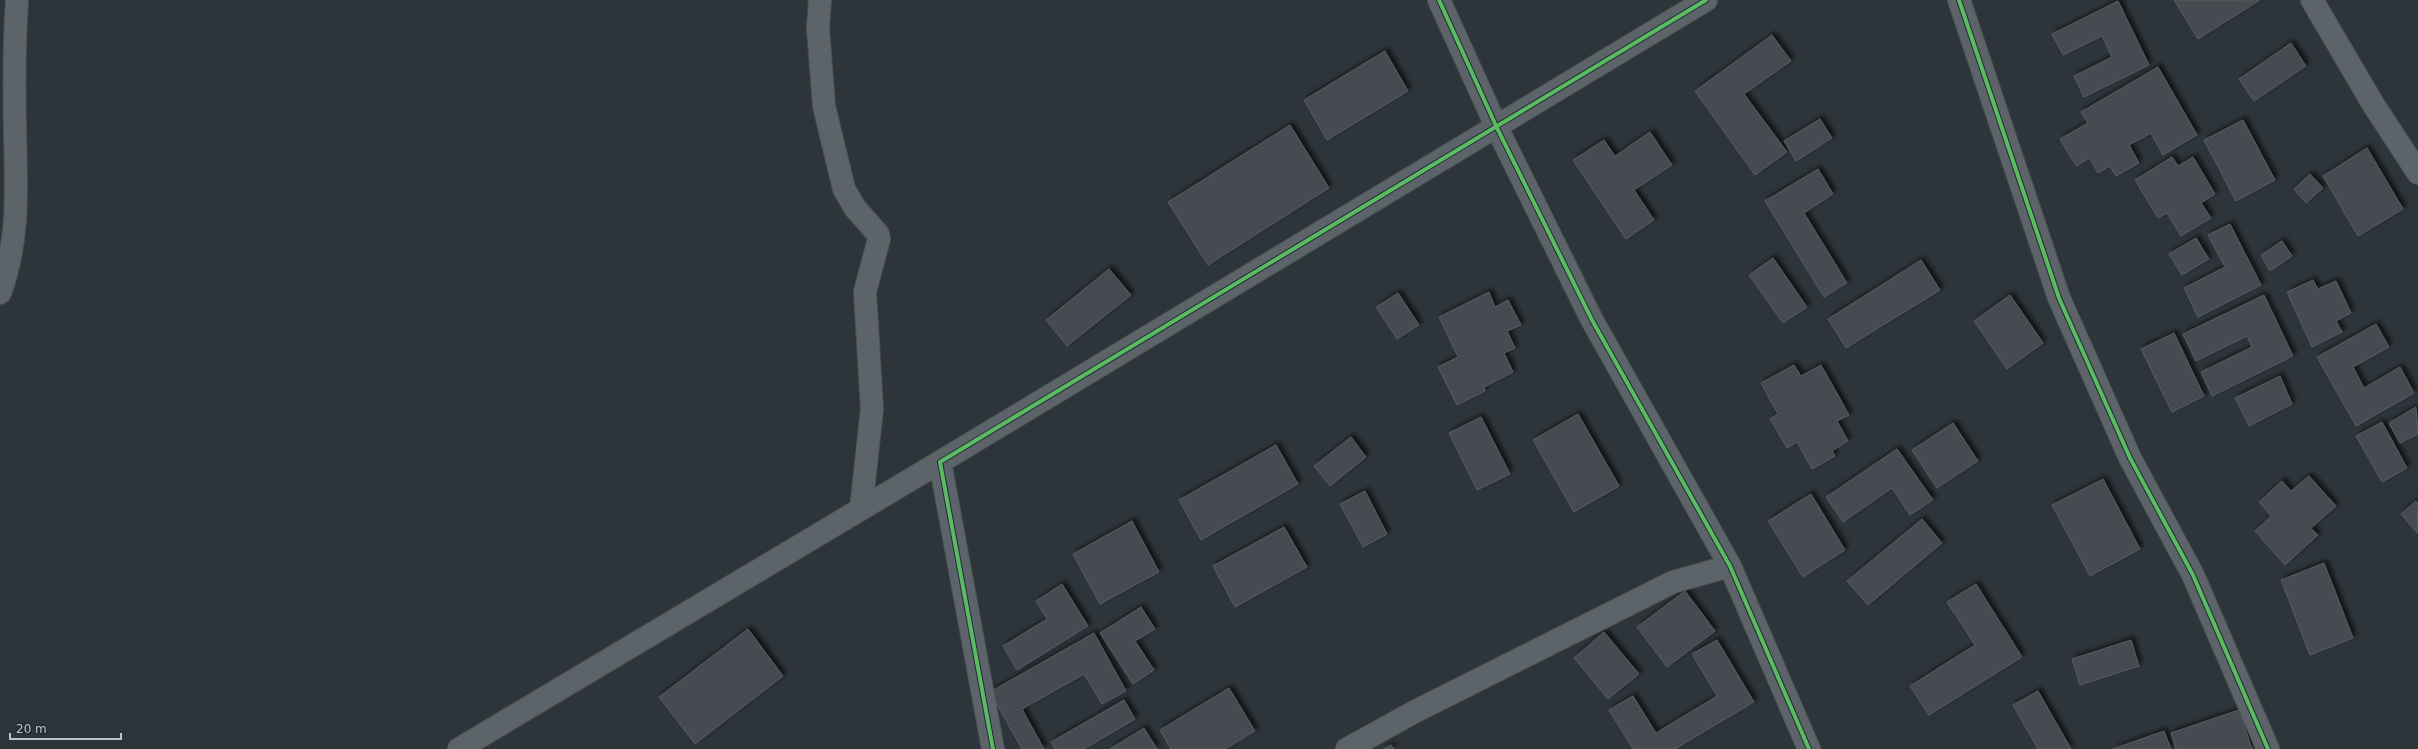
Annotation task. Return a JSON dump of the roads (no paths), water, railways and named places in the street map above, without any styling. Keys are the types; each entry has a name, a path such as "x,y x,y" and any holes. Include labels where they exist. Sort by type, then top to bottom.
{"street":[{"path":"0,292 6,277 17,215 13,48 17,0"},
{"path":"820,0 818,28 824,106 844,189 855,208 878,234 865,292 872,409 861,509"},
{"path":"1439,0 1496,128 1592,320 1730,566 1809,749"},
{"path":"459,749 940,462 1706,0"},
{"path":"1959,0 2059,298 2130,458 2193,575 2268,749"},
{"path":"2312,0 2373,104 2418,173"},
{"path":"940,462 993,749"},
{"path":"1348,749 1416,711 1673,582 1730,566"}]}
